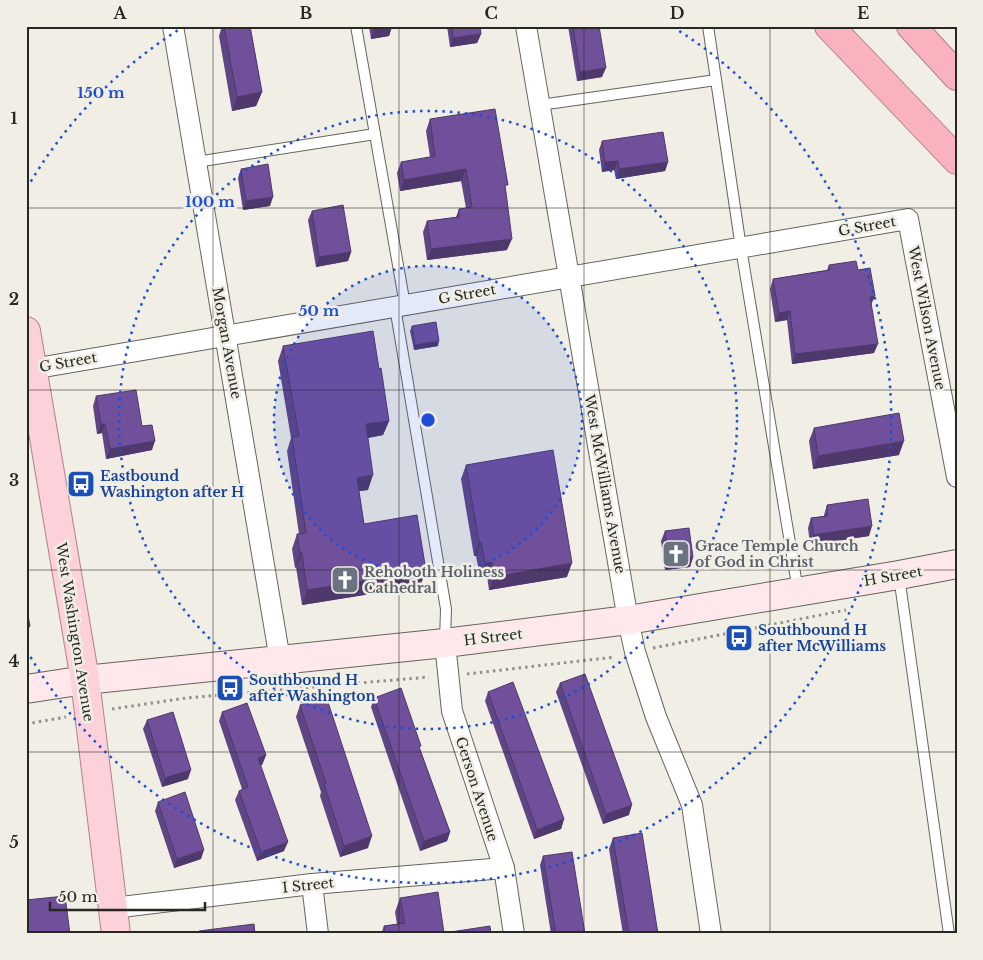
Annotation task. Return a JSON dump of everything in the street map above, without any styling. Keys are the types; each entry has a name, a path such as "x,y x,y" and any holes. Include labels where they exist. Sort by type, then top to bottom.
{"highway":[{"path":"829,26 957,160"},
{"path":"910,26 957,76"}],"main road":[{"name":"West Washington Avenue","path":"26,331 29,369 84,680 115,921"}],"street":[{"name":"Morgan Avenue","path":"172,26 280,660"},
{"name":"West McWilliams Avenue","path":"526,26 628,620 635,652 656,716 692,805 711,934"},
{"name":"G Street","path":"29,369 908,219"},
{"name":"West Wilson Avenue","path":"908,219 957,476"},
{"name":"H Street","path":"26,688 84,680 445,643 628,620 899,576 957,564"},
{"name":"Gerson Avenue","path":"445,643 452,711 504,868 514,934"},
{"name":"I Street","path":"115,921 312,884 504,868"},
{"path":"312,884 318,934"}],"lane":[{"path":"356,26 375,134 446,609 445,643"},
{"path":"708,26 741,248 798,592"},
{"path":"540,105 716,80"},
{"path":"196,162 375,134"},
{"path":"899,576 948,934"}],"building":[{"path":"224,26 250,26 262,92 237,97"},
{"path":"374,26 392,26 392,27 374,30"},
{"path":"452,26 480,26 481,34 453,38"},
{"path":"573,26 599,26 606,68 580,72"},
{"path":"495,109 508,185 505,185 512,239 431,249 427,221 459,217 459,209 472,207 466,169 404,180 401,162 435,156 430,119"},
{"path":"663,132 668,162 619,169 618,161 605,162 602,141"},
{"path":"268,164 273,197 246,201 241,169"},
{"path":"343,205 351,252 319,257 312,211"},
{"path":"856,261 858,270 870,268 875,296 870,297 878,344 795,354 790,311 779,313 773,279 830,270 829,265"},
{"path":"436,322 439,341 415,345 412,326"},
{"path":"373,331 389,421 366,424 373,475 357,478 364,524 417,515 426,571 307,590 302,553 300,553 297,534 306,533 292,437 299,436 283,346"},
{"path":"136,390 142,426 152,425 155,441 110,449 105,424 101,424 96,396"},
{"path":"899,413 904,441 818,456 814,428"},
{"path":"553,450 572,563 494,577 492,562 485,563 481,542 479,542 466,465"},
{"path":"868,499 872,526 814,535 811,518 828,516 827,505"},
{"path":"689,528 693,557 669,561 665,531"},
{"path":"26,605 30,626 26,626"},
{"path":"585,674 632,805 606,814 560,683"},
{"path":"513,682 564,819 537,830 488,692"},
{"path":"401,688 421,746 419,747 450,832 424,841 374,698"},
{"path":"326,696 372,836 344,846 324,784 326,783 300,705"},
{"path":"247,703 266,755 258,758 288,842 261,852 239,791 248,787 222,712"},
{"path":"173,712 191,770 165,778 147,720"},
{"path":"185,792 204,850 177,859 158,802"},
{"path":"642,833 658,934 629,934 613,838"},
{"path":"572,852 585,934 556,934 543,856"},
{"path":"438,892 444,933 490,926 491,934 385,934 384,926 405,923 400,898"},
{"path":"65,896 70,934 26,934 26,900"},
{"path":"254,924 255,934 199,934 199,931"}],"place":[{"name":"Eastbound Washington after H","path":"81,484"},
{"name":"Grace Temple Church of God in Christ","path":"676,554"},
{"name":"Rehoboth Holiness Cathedral","path":"345,580"},
{"name":"Southbound H after McWilliams","path":"739,638"},
{"name":"Southbound H after Washington","path":"230,688"}]}
